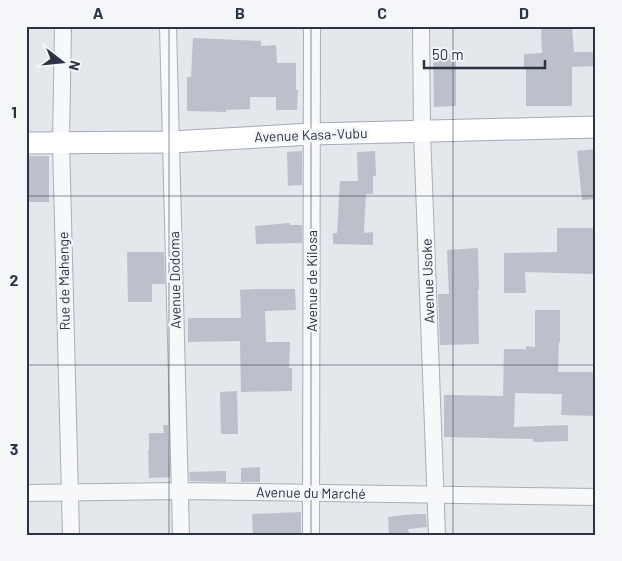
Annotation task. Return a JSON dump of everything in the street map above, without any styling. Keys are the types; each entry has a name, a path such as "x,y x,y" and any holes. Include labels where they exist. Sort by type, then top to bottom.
{"main road":[{"name":"Avenue Kasa-Vubu","path":"26,143 171,142 312,134 596,127"}],"street":[{"name":"Rue de Mahenge","path":"63,26 61,142 70,535"},
{"name":"Avenue Dodoma","path":"168,26 180,535"},
{"name":"Avenue de Kilosa","path":"311,535 312,26"},
{"name":"Avenue Usoke","path":"422,26 422,132 437,535"},
{"name":"Avenue du Marché","path":"26,494 180,491 596,497"}],"building":[{"path":"541,26 572,26 574,52 596,52 596,66 572,67 572,106 526,106 524,54 542,53"},
{"path":"193,38 261,41 261,46 276,45 277,63 296,63 297,110 276,110 276,97 250,97 250,109 226,110 226,112 187,111 187,77 191,77"},
{"path":"433,54 456,54 456,106 434,107"},
{"path":"596,149 596,199 582,200 577,151"},
{"path":"302,151 302,185 288,186 287,152"},
{"path":"375,151 376,176 373,176 373,194 366,194 364,233 373,232 373,245 333,244 333,233 337,233 340,181 358,181 357,152"},
{"path":"26,156 49,156 49,202 26,202"},
{"path":"290,223 290,225 302,225 302,243 256,244 255,226"},
{"path":"557,228 596,228 596,274 525,272 526,293 504,293 504,253 557,252"},
{"path":"478,248 479,344 440,345 438,294 449,294 447,250"},
{"path":"127,252 164,252 165,284 152,284 152,302 128,302"},
{"path":"295,289 296,310 265,311 266,342 290,342 289,368 292,368 292,391 241,392 240,341 188,342 188,318 241,318 240,290"},
{"path":"535,310 560,310 558,372 596,372 596,416 561,415 562,394 515,393 514,427 568,425 568,441 533,442 533,439 444,437 444,395 503,396 504,349 526,349 526,346 535,347"},
{"path":"237,391 238,434 221,434 220,392"},
{"path":"163,425 168,425 170,477 149,478 149,433 164,433"},
{"path":"260,467 260,482 241,482 241,468"},
{"path":"226,471 226,482 190,481 189,472"},
{"path":"301,512 301,535 253,535 252,514"},
{"path":"426,514 427,527 408,529 409,535 389,535 388,517"}]}
